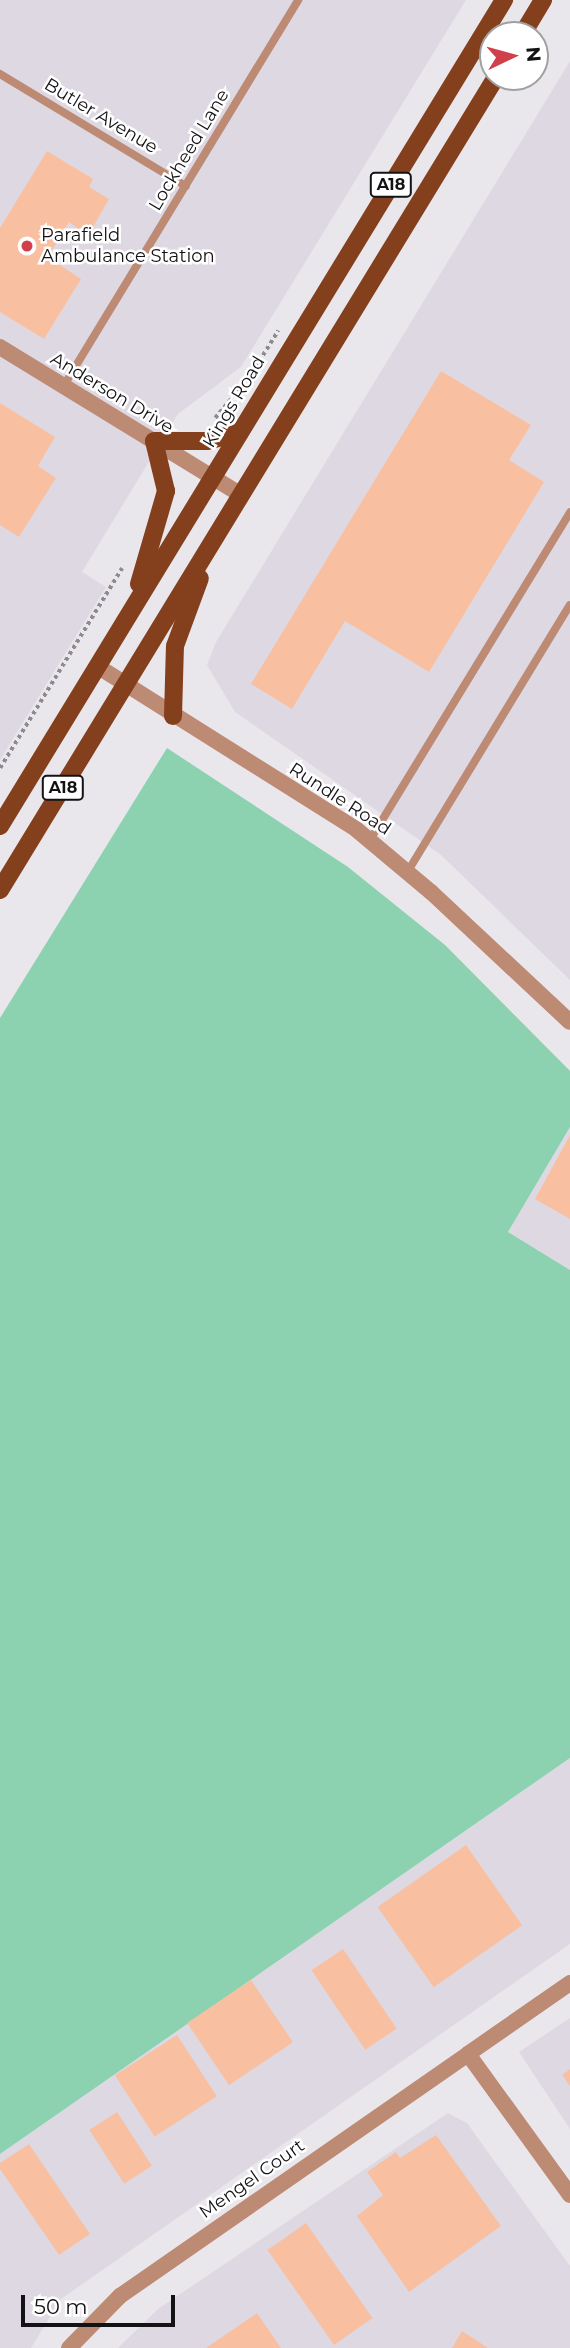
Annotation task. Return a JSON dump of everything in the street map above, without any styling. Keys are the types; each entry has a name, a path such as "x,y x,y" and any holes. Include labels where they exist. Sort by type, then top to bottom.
{"main road":[{"name":"Kings Road","path":"0,826 504,0"},
{"path":"530,21 543,0"},
{"name":"A18","path":"0,890 487,91"},
{"path":"127,617 166,491 153,441 207,441 240,432"},
{"path":"173,716 171,676 178,632 223,523"}],"street":[{"name":"Anderson Drive","path":"0,347 240,494"},
{"name":"Rundle Road","path":"97,666 370,840 570,1022"},
{"path":"570,1983 468,2054 570,2195"},
{"name":"Mengel Court","path":"69,2348 120,2296 468,2054"}],"lane":[{"name":"Lockheed Lane","path":"63,387 298,0"},
{"name":"Butler Avenue","path":"0,74 186,186"},
{"path":"370,840 570,512"},
{"path":"408,872 570,605"}],"path":[{"path":"0,768 128,558"}],"shaded area":[{"path":"0,0 466,0 241,367 178,414 82,572 106,587 0,760"},
{"path":"570,61 570,980 441,855 235,712 207,665 216,642"},
{"path":"570,1127 570,1270 508,1232"},
{"path":"570,1758 570,1944 61,2299 31,2348 0,2348 0,2154"},
{"path":"570,2018 570,2129 519,2052"},
{"path":"448,2113 467,2123 570,2266 570,2348 118,2348 158,2309"}],"green space":[{"path":"167,748 348,867 445,945 570,1071 570,1127 508,1232 570,1270 570,1758 0,2154 0,1018"}],"building":[{"name":"Parafield Ambulance Station","path":"47,151 93,179 89,187 109,199 88,236 69,222 48,257 81,279 44,339 0,312 0,228"},
{"path":"441,371 531,425 509,460 544,482 429,672 345,621 292,709 251,684"},
{"path":"0,403 55,437 38,466 56,478 19,537 0,525"},
{"path":"570,1135 570,1219 535,1199"},
{"path":"466,1845 522,1925 434,1987 378,1907"},
{"path":"343,1949 397,2029 365,2050 311,1970"},
{"path":"251,1980 293,2042 229,2085 187,2023"},
{"path":"177,2035 217,2096 155,2137 115,2075"},
{"path":"570,2069 570,2086 562,2075"},
{"path":"117,2112 152,2166 124,2184 89,2130"},
{"path":"436,2135 501,2226 409,2292 357,2216 383,2195 367,2172 396,2152 400,2158"},
{"path":"29,2144 90,2234 59,2255 0,2169 0,2163"},
{"path":"306,2223 373,2318 334,2345 267,2250"},
{"path":"257,2313 281,2348 206,2348"},
{"path":"462,2331 488,2348 452,2348"}],"place":[{"name":"Parafield Ambulance Station","path":"27,246"}]}
